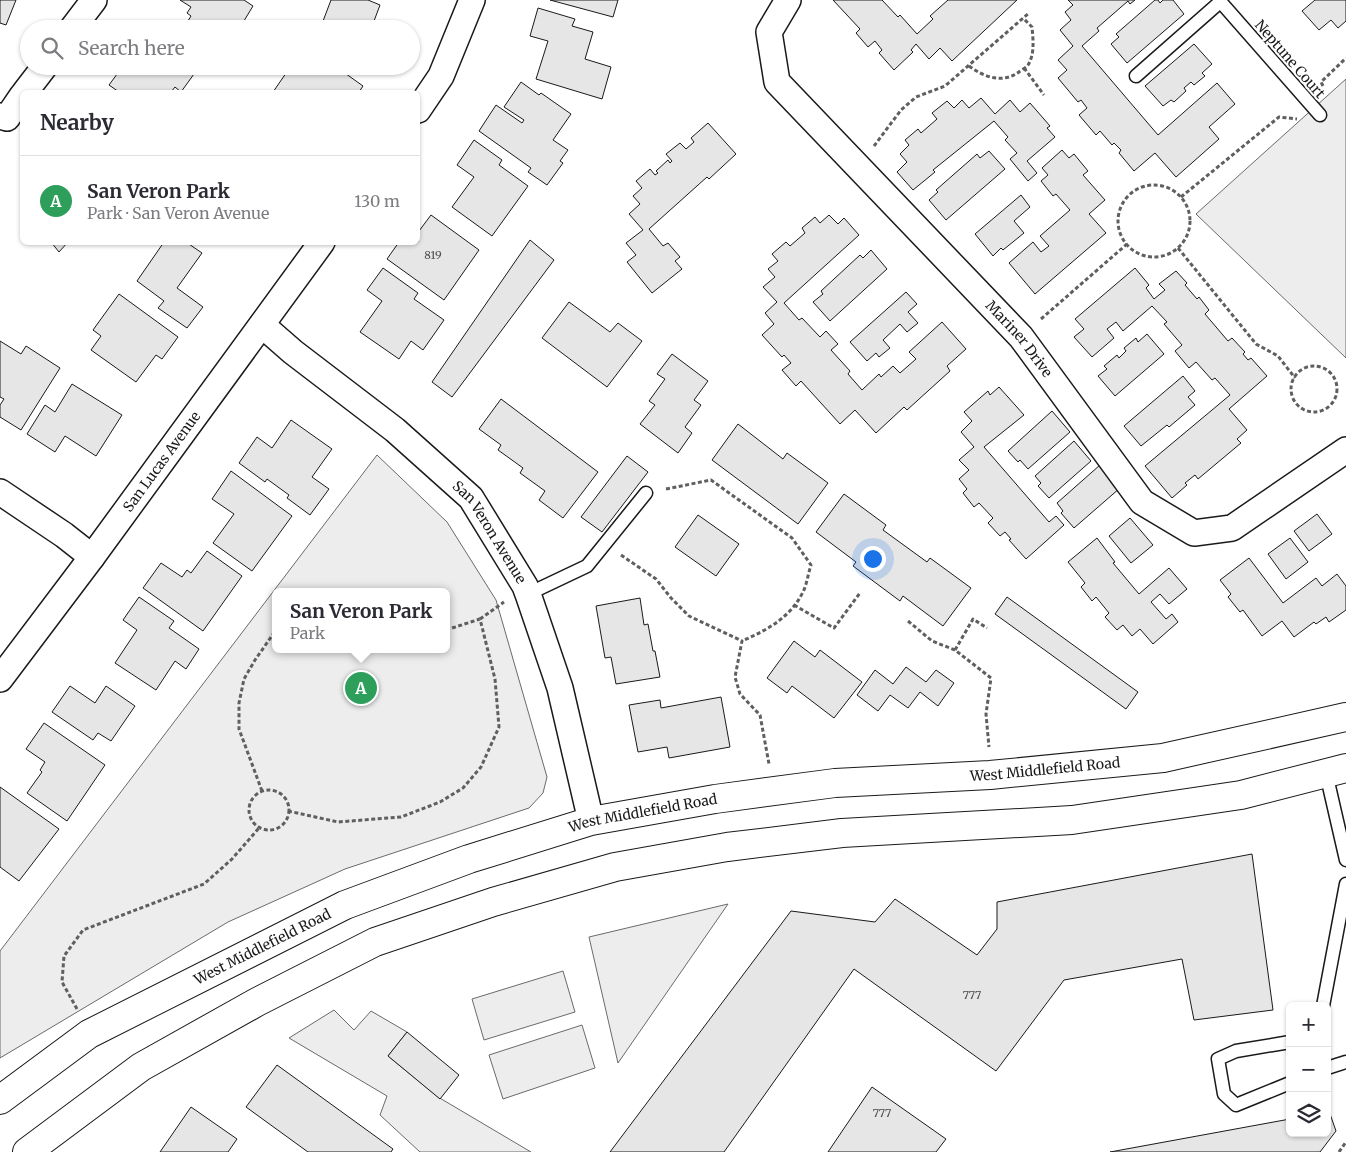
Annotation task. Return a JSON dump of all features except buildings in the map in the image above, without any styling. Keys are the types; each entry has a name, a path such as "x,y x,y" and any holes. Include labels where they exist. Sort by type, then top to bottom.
{"main road":[{"name":"West Middlefield Road","path":"0,1100 89,1034 345,905 469,859 591,821 715,799 835,784 990,775 1162,758 1346,717"},
{"path":"27,1152 141,1067 256,1002 375,942 502,900 615,867 727,847 842,833 1072,820 1240,795 1336,770"}],"street":[{"path":"79,20 94,0"},
{"path":"420,107 441,76 472,0"},
{"name":"Mariner Drive","path":"788,0 769,32 777,82 1021,336 1142,502 1194,533 1232,528 1346,450"},
{"path":"27,90 38,75"},
{"path":"3,117 20,98"},
{"name":"San Lucas Avenue","path":"0,678 92,557 320,245"},
{"name":"San Veron Avenue","path":"262,325 293,352 395,430 471,498 525,586 528,594 560,688 591,821"},
{"path":"0,492 92,557"}],"lane":[{"path":"1136,76 1220,1"},
{"name":"Neptune Court","path":"1220,1 1320,115"},
{"path":"528,594 587,566 646,493"},
{"path":"1336,770 1346,860"},
{"path":"1323,1002 1346,884"},
{"path":"1286,1043 1236,1051 1218,1059 1224,1094 1236,1105 1286,1085"},
{"path":"1331,1067 1346,1062"}],"path":[{"path":"857,165 901,110 916,97 945,86 1029,13"},
{"path":"969,66 980,74 994,78 1013,76 1028,65 1033,48 1032,27 1023,18"},
{"path":"1181,197 1279,117 1291,120 1314,119 1330,107 1321,82 1346,58"},
{"path":"1024,68 1044,95"},
{"path":"1151,184 1173,189 1181,197 1188,206 1190,229 1185,240 1178,248 1167,254 1155,257 1143,255 1127,244 1119,229 1118,217 1122,205 1129,195 1139,188 1151,184"},
{"path":"1021,336 1127,244"},
{"path":"1178,248 1256,344 1278,356 1295,378"},
{"path":"1309,366 1324,368 1335,379 1337,393 1334,400 1322,410 1308,410 1301,407 1293,395 1292,388 1295,378 1302,369 1309,366"},
{"path":"646,493 711,480 792,538 811,565 803,591 783,618 768,629 742,641"},
{"path":"605,544 656,579 689,616 742,641"},
{"path":"794,605 834,628 860,593"},
{"path":"955,650 973,619 987,628"},
{"path":"288,811 338,822 401,816 440,802 463,788 481,767 499,727 495,679 480,620 450,629"},
{"path":"908,621 932,641 955,650 991,678 986,714 990,775"},
{"path":"262,791 239,729 239,703 244,679 272,636"},
{"path":"742,641 735,677 740,694 760,715 768,756 772,792"},
{"path":"268,790 285,798 288,811 287,817 278,827 266,830 259,828 251,818 249,805 256,794 268,790"},
{"path":"89,1034 62,982 64,956 83,930 204,884 232,859 259,828"},
{"path":"1339,1152 1346,1142"}],"shaded area":[{"path":"1346,79 1346,358 1196,214"},
{"path":"377,455 447,522 496,600 547,777 543,793 529,808 345,869 228,922 0,1058 0,951 272,593 272,653 450,653 450,588 276,588"},
{"path":"728,904 618,1063 589,937"},
{"path":"563,971 575,1012 484,1040 472,999"},
{"path":"334,1010 354,1030 371,1011 407,1032 388,1056 438,1097 531,1152 420,1152 380,1115 387,1096 289,1038"},
{"path":"582,1025 595,1068 503,1099 489,1055"}],"place":[{"name":"San Veron Park","path":"361,688"}]}
